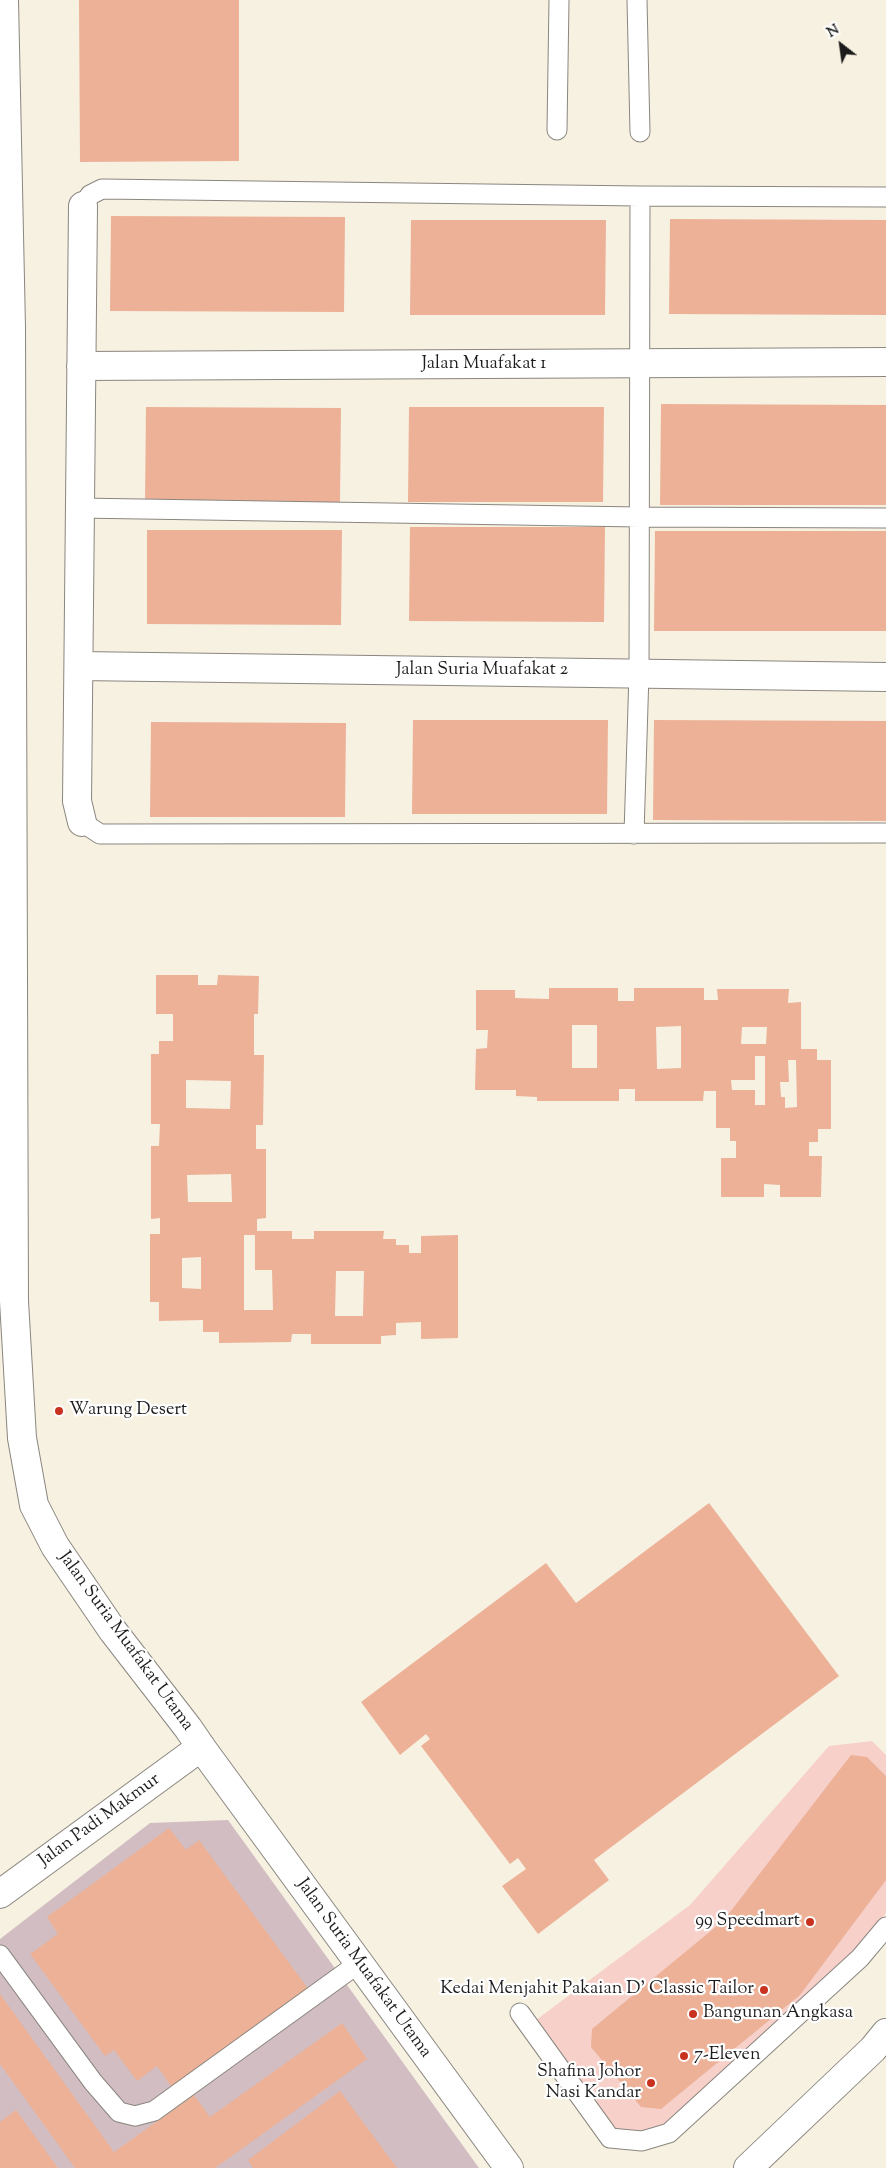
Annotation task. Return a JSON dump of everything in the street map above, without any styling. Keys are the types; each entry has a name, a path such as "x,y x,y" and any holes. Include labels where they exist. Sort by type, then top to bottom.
{"street":[{"name":"Jalan Suria Muafakat Utama","path":"4,0 7,1301 22,1438 34,1505 55,1546 113,1631 176,1713 509,2168"},
{"path":"82,822 77,801 83,206"},
{"name":"Jalan Muafakat 1","path":"81,366 639,365 886,362"},
{"name":"Jalan Suria Muafakat 2","path":"78,666 886,677"},
{"name":"Jalan Padi Makmur","path":"0,1894 201,1747"},
{"path":"748,2168 873,2049 886,2033"}],"lane":[{"path":"557,130 560,0"},
{"path":"637,0 640,132"},
{"path":"83,206 90,194 102,189 640,196 886,197"},
{"path":"634,834 639,673 640,196"},
{"path":"79,508 886,518"},
{"path":"82,822 100,834 886,833"},
{"path":"520,2013 610,2138 642,2141 669,2133 860,1958 886,1927"},
{"path":"0,1955 93,2082 119,2112 135,2116 154,2111 359,1963"}],"shaded area":[{"path":"872,1741 886,1755 886,1913 851,1957 661,2128 617,2133 536,2020 690,1905 829,1746"},
{"path":"228,1820 479,2168 0,2168 0,1939 150,1823"}],"building":[{"path":"79,0 239,0 239,161 80,162"},
{"path":"111,216 345,217 344,312 110,311"},
{"path":"670,219 886,220 886,315 669,314"},
{"path":"411,220 606,220 605,315 410,315"},
{"path":"661,404 886,405 886,505 660,505"},
{"path":"146,407 341,408 340,502 145,502"},
{"path":"409,407 604,407 603,502 408,502"},
{"path":"410,527 605,527 604,622 409,621"},
{"path":"147,530 342,530 341,625 147,624"},
{"path":"655,531 886,531 886,631 654,631"},
{"path":"413,720 608,720 607,814 412,814"},
{"path":"654,720 886,721 886,821 653,820"},
{"path":"151,722 346,723 345,817 150,817"},
{"path":"156,975 198,975 198,985 217,985 218,975 259,976 258,1014 254,1014 254,1055 264,1055 263,1125 256,1125 256,1149 266,1149 266,1218 257,1219 257,1231 292,1231 292,1239 314,1239 314,1231 384,1231 383,1239 396,1239 396,1245 409,1245 409,1253 421,1253 421,1236 458,1235 458,1338 421,1339 421,1322 396,1323 396,1335 381,1336 381,1344 311,1344 311,1334 292,1334 291,1342 219,1343 219,1332 203,1332 203,1320 159,1321 159,1302 150,1302 150,1234 160,1234 160,1218 151,1219 151,1146 159,1146 160,1124 151,1124 151,1054 159,1054 159,1041 173,1041 173,1014 156,1014","holes":["186,1080 231,1081 230,1109 186,1108","231,1174 232,1202 188,1202 187,1175","244,1235 255,1235 255,1270 272,1270 273,1310 244,1310","201,1257 201,1289 182,1288 182,1258","336,1271 364,1271 363,1316 335,1316"]},
{"path":"549,988 618,988 618,1001 634,1001 634,988 704,988 704,1000 718,1000 717,989 789,989 788,1003 801,1002 801,1049 817,1049 817,1060 831,1060 831,1129 818,1129 818,1142 809,1142 809,1156 822,1156 821,1197 780,1197 780,1185 764,1184 764,1197 721,1197 721,1158 736,1158 736,1141 730,1141 730,1128 716,1128 716,1091 704,1091 703,1101 635,1101 635,1089 619,1089 619,1101 537,1101 537,1097 516,1096 516,1090 475,1090 476,1049 487,1048 488,1030 476,1030 476,990 515,990 515,998 549,999","holes":["572,1025 597,1025 597,1068 572,1068","681,1026 681,1068 657,1069 656,1027","742,1027 767,1027 766,1044 741,1044","755,1056 765,1056 765,1105 755,1105 755,1090 732,1090 731,1080 755,1080","788,1060 796,1060 797,1107 785,1108 785,1097 781,1097 780,1082 789,1082"]},
{"path":"709,1503 839,1676 594,1860 609,1880 538,1934 502,1886 526,1869 518,1858 510,1864 421,1746 430,1739 426,1734 400,1755 361,1702 546,1563 576,1603"},
{"path":"851,1755 867,1757 886,1776 886,1880 800,1995 661,2109 641,2107 591,2047 592,2029 724,1920"},
{"path":"169,1828 186,1850 199,1840 309,1990 173,2089 157,2066 137,2081 114,2050 105,2056 30,1954 58,1934 47,1917"},
{"path":"0,1994 114,2152 194,2095 210,2117 342,2023 367,2059 215,2168 75,2168 0,2064"},
{"path":"340,2091 397,2168 253,2168 248,2160"},
{"path":"16,2110 58,2168 0,2168 0,2122"}],"place":[{"name":"Warung Desert","path":"59,1411"},
{"name":"99 Speedmart","path":"810,1922"},
{"name":"Kedai Menjahit Pakaian D' Classic Tailor","path":"764,1990"},
{"name":"Bangunan Angkasa","path":"693,2014"},
{"name":"7-Eleven","path":"684,2056"},
{"name":"Shafina Johor Nasi Kandar","path":"651,2083"}]}
